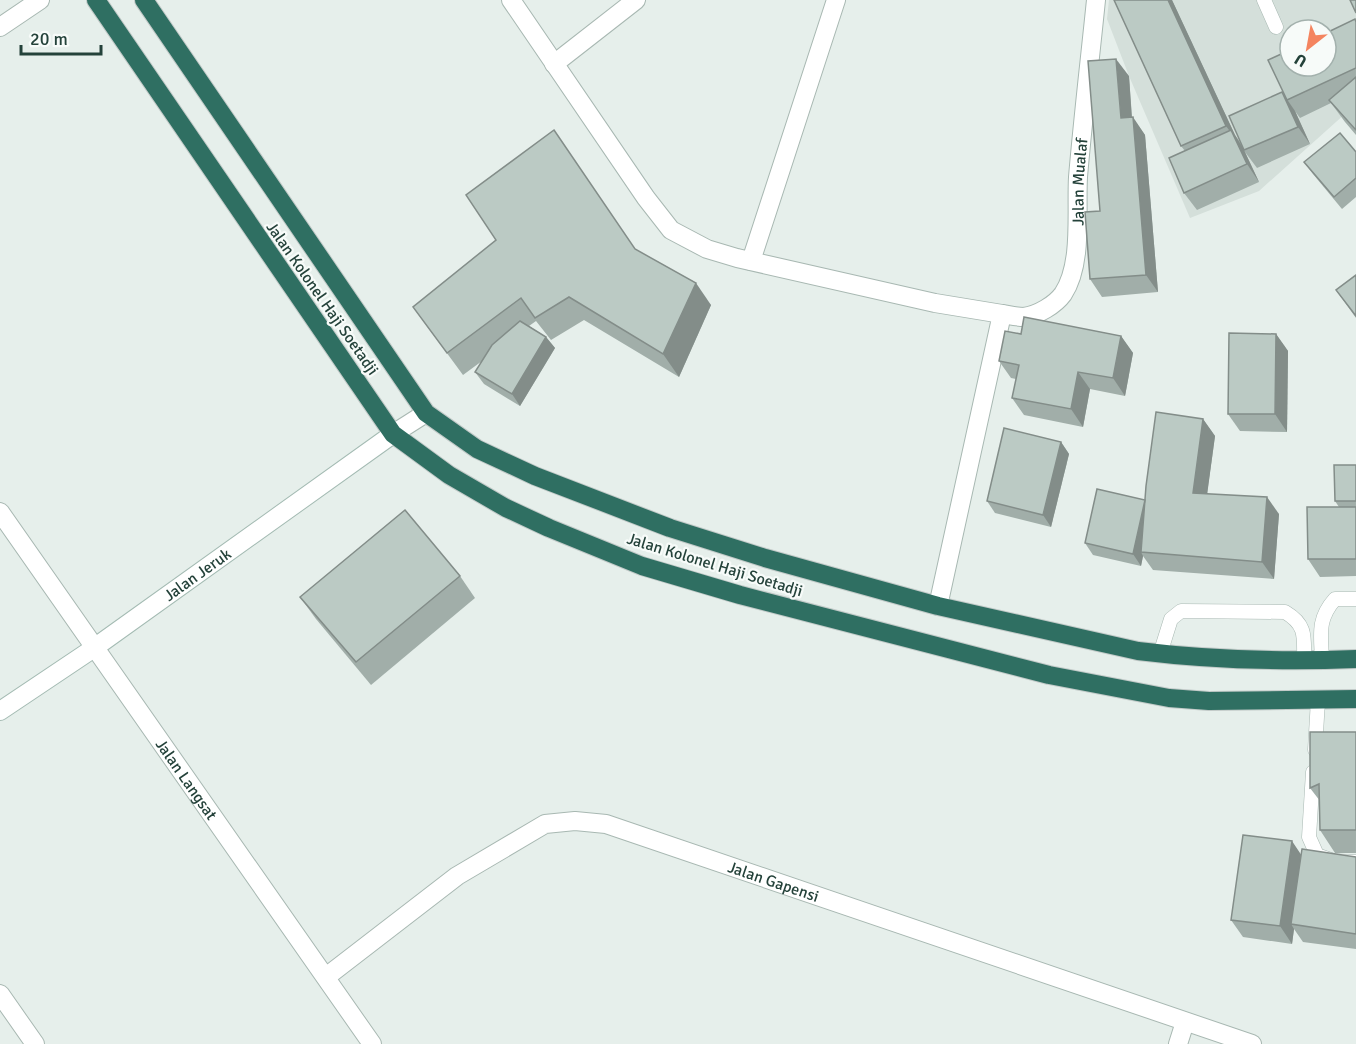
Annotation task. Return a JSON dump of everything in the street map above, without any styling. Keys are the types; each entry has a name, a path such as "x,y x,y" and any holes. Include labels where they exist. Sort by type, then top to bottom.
{"highway":[{"name":"Jalan Kolonel Haji Soetadji","path":"96,0 393,434 449,475 506,508 642,566 740,595 1049,675 1159,696 1209,702 1356,699"},
{"name":"Jalan Kolonel Haji Soetadji","path":"144,0 426,413 477,449 535,476 669,528 765,558 938,606 1160,654 1197,658 1356,659"}],"street":[{"path":"0,27 40,0"},
{"name":"Jalan Mualaf","path":"511,0 646,198 671,230 706,249 751,261 935,303 1024,317 1040,312 1053,304 1063,294 1070,279 1077,233 1078,180 1096,0"},
{"path":"554,64 636,0"},
{"path":"751,261 836,0"},
{"path":"938,606 1002,314"},
{"name":"Jalan Jeruk","path":"0,711 94,648 393,434 426,413"},
{"name":"Jalan Langsat","path":"0,512 372,1044"},
{"name":"Jalan Gapensi","path":"326,977 457,876 546,824 575,821 606,824 1252,1044"},
{"path":"0,994 35,1044"},
{"path":"1178,1044 1185,1022"}],"lane":[{"path":"1264,0 1276,27"},
{"path":"1313,660 1326,609 1335,599 1356,599"},
{"path":"1160,654 1171,618 1181,611 1285,612 1296,618 1302,626 1313,660"},
{"path":"1318,700 1309,837 1317,855 1334,861 1356,862"}],"shaded area":[{"path":"1109,0 1356,0 1356,104 1259,191 1190,218 1107,19"}],"building":[{"path":"1114,0 1168,0 1226,126 1181,146"},
{"path":"1350,0 1356,0 1356,13"},
{"path":"1355,19 1356,68 1338,76 1338,27"},
{"path":"1278,55 1278,78 1334,78 1287,100 1268,60"},
{"path":"1116,59 1121,118 1133,117 1146,275 1090,279 1085,212 1100,211 1088,61"},
{"path":"1356,77 1356,130 1329,100"},
{"path":"1282,92 1298,127 1244,150 1229,116"},
{"path":"554,130 635,249 696,283 663,354 569,297 535,318 521,298 447,353 413,307 496,240 466,195"},
{"path":"1231,130 1247,164 1184,193 1169,158"},
{"path":"1340,133 1356,152 1356,178 1334,197 1304,162"},
{"path":"1356,275 1356,316 1336,290"},
{"path":"1024,317 1121,336 1113,378 1078,372 1071,409 1012,398 1019,365 999,361 1005,331 1021,334"},
{"path":"520,321 546,337 512,394 475,372 492,345"},
{"path":"1229,333 1276,334 1275,414 1228,414"},
{"path":"1156,412 1203,419 1193,493 1267,497 1262,562 1141,552 1146,486"},
{"path":"1004,428 1061,442 1043,515 987,501"},
{"path":"1334,465 1356,465 1356,501 1335,501"},
{"path":"1097,489 1145,500 1133,554 1085,543"},
{"path":"1307,507 1356,507 1356,559 1308,559"},
{"path":"405,510 460,576 356,662 300,597"},
{"path":"1310,732 1356,732 1356,830 1320,830 1319,784 1310,788"},
{"path":"1243,835 1292,841 1280,926 1231,920"},
{"path":"1302,849 1356,857 1356,934 1291,924"}]}
